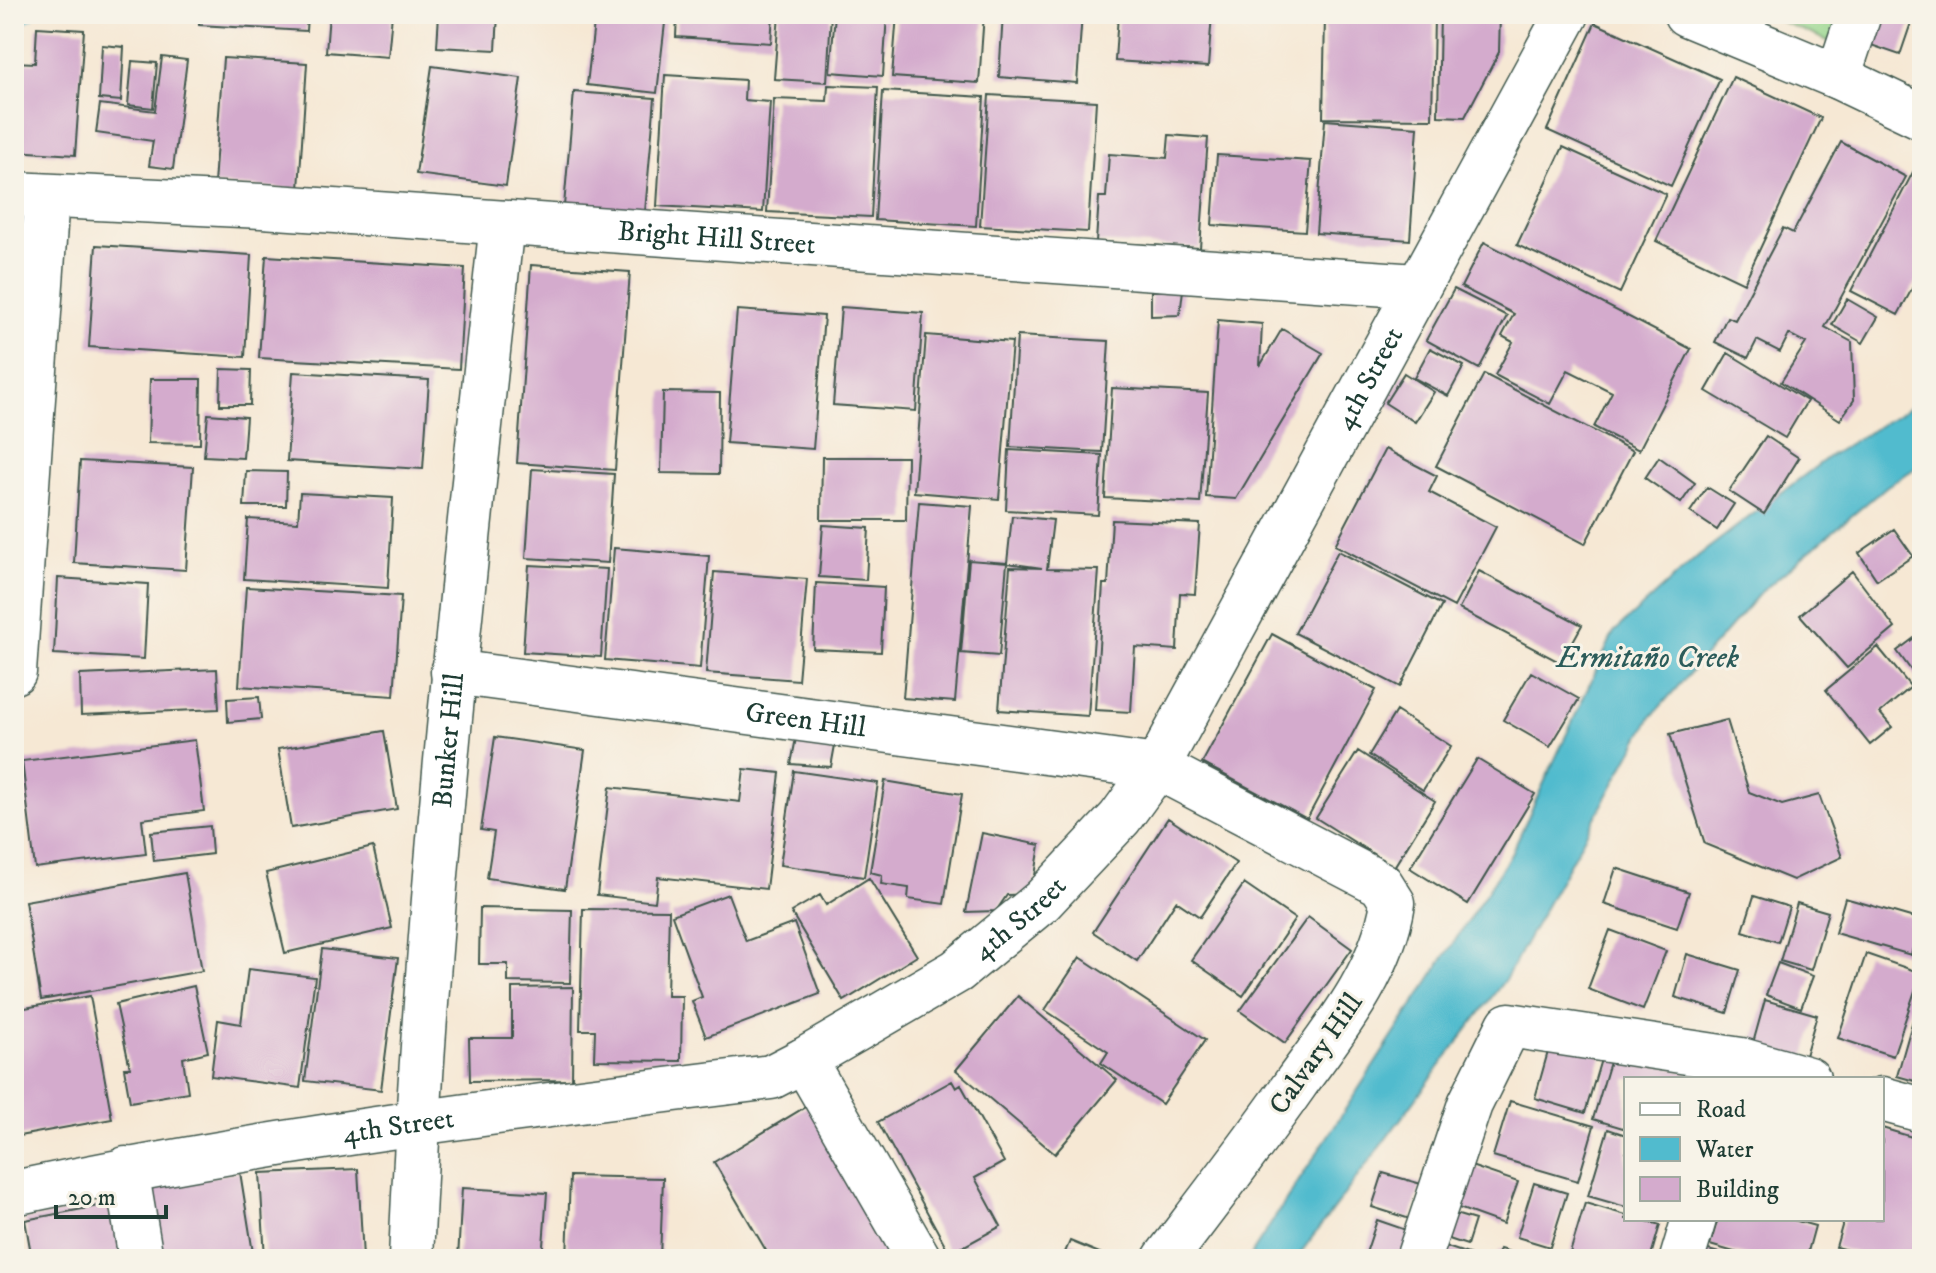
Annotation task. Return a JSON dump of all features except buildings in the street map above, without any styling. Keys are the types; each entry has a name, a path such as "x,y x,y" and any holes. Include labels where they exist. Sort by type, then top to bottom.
{"street":[{"name":"4th Street","path":"14,1193 126,1169 417,1121 771,1077 957,971 1042,901 1120,818 1157,767 1567,14"},
{"path":"1686,14 1838,77 1922,117"},
{"path":"1838,77 1859,14"},
{"name":"Bright Hill Street","path":"30,196 262,206 1417,286"},
{"path":"14,672 30,196"},
{"name":"Bunker Hill","path":"411,1259 417,1121 453,672 502,223"},
{"name":"Green Hill","path":"453,672 1157,767"},
{"name":"Calvary Hill","path":"1157,767 1381,884 1393,903 1389,926 1358,998 1165,1259"},
{"path":"1418,1259 1465,1118 1509,1025 1738,1070 1792,1077"},
{"path":"804,1060 919,1259"},
{"path":"1884,1100 1922,1110"},
{"path":"126,1169 141,1259"},
{"path":"1682,1259 1693,1221"}],"green space":[{"path":"1763,14 1851,14 1840,46"}],"water":[{"name":"Ermitaño Creek","path":"1922,400 1922,464 1887,486 1760,593 1651,717 1506,978 1296,1259 1248,1259 1510,856 1614,632 1698,556 1831,455"}],"waterway":[{"path":"14,23 30,14"}]}
